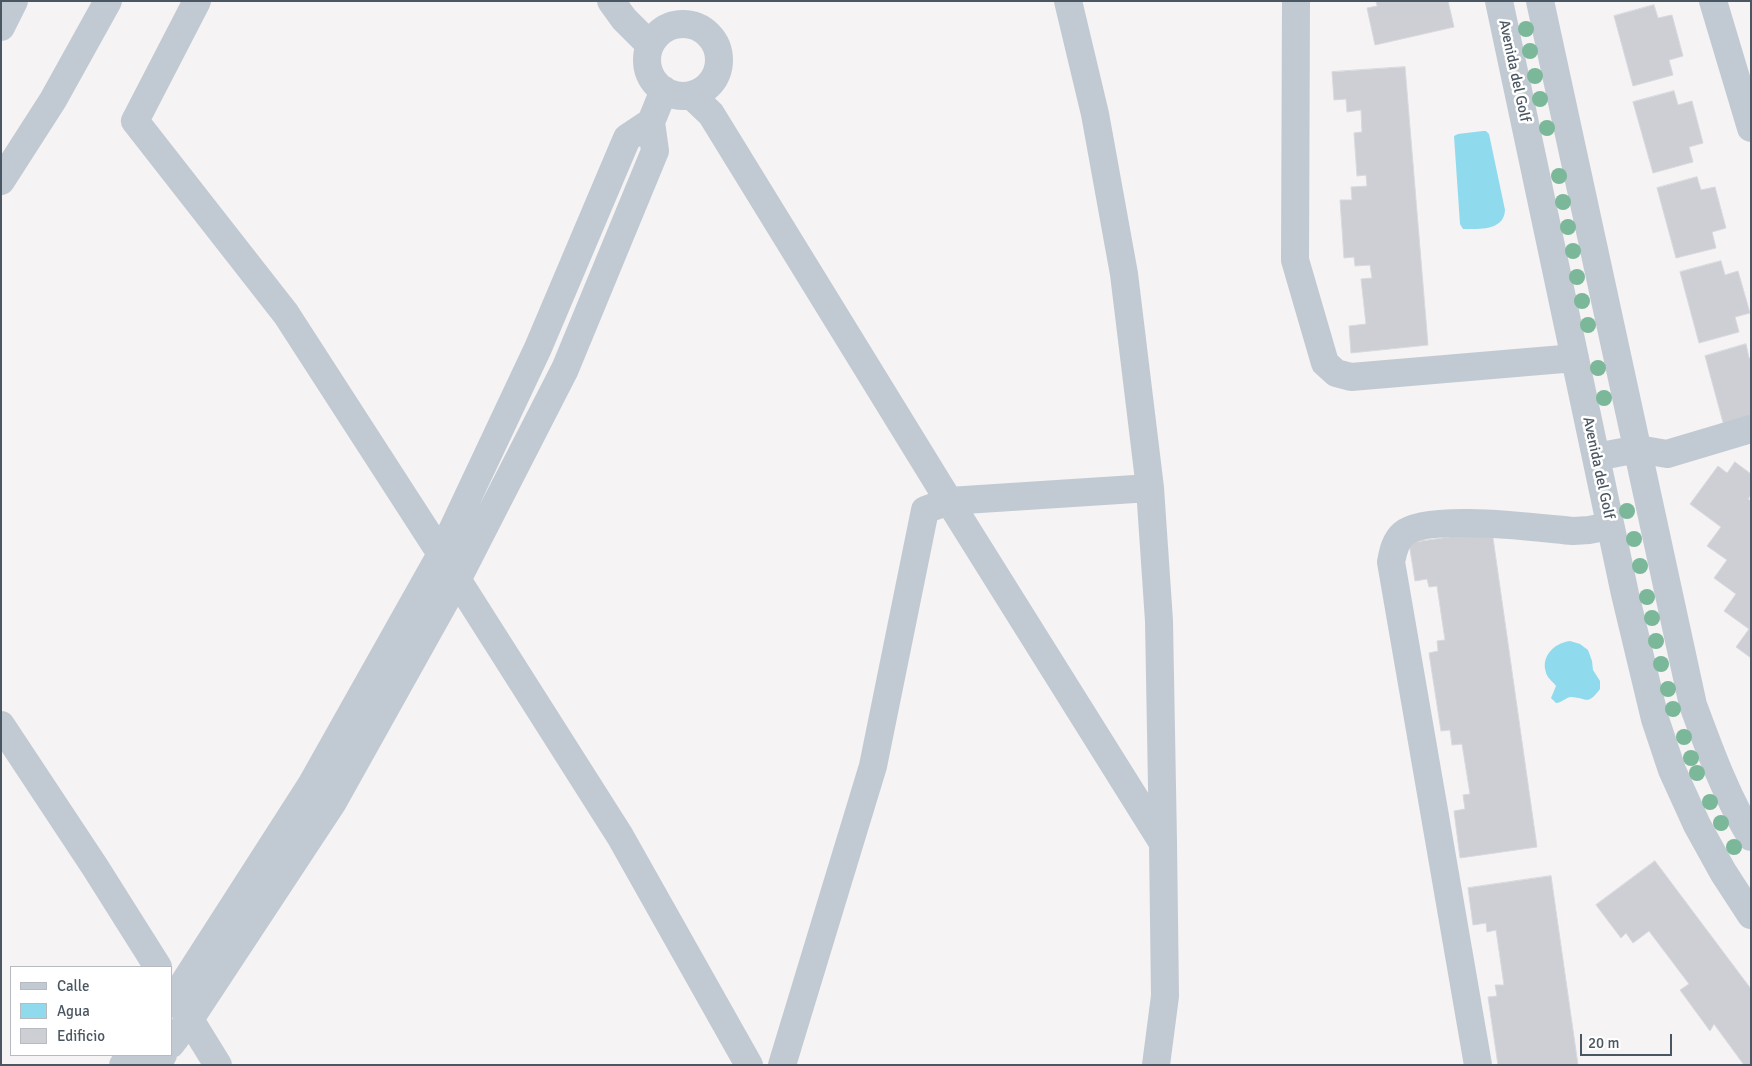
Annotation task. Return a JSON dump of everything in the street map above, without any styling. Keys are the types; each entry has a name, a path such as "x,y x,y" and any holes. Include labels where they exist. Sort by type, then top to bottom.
{"street":[{"path":"1,28 14,1"},
{"path":"1,181 53,100 108,1"},
{"path":"197,1 135,121 286,314 620,836 749,1065"},
{"path":"611,1 624,19 650,45"},
{"path":"1068,1 1095,114 1124,274 1150,488 1159,620 1165,996 1156,1065"},
{"path":"1296,1 1295,260 1325,364 1336,373 1351,377 1575,358"},
{"name":"Avenida del Golf","path":"1499,1 1610,526 1655,719 1672,770 1697,825 1723,872 1751,915"},
{"path":"1540,1 1693,705 1730,800 1751,837"},
{"path":"1713,1 1751,128"},
{"path":"679,24 691,24 702,29 712,37 718,47 720,59 718,72 712,82 703,90 692,95 672,94 656,83 651,75 648,65 650,45 657,35 667,28 679,24"},
{"path":"177,1002 333,802 457,580 565,368 655,151 651,122 664,90"},
{"path":"692,95 711,114 949,501 1163,843"},
{"path":"172,1037 177,1002 311,785 441,554 538,348 627,138 651,122"},
{"path":"1596,457 1638,449 1667,454 1751,429"},
{"path":"782,1065 873,766 924,510 949,501 1150,488"},
{"path":"1478,1065 1391,562 1394,548 1402,535 1415,527 1446,523 1573,531 1610,526"},
{"path":"1,725 95,867 157,966"},
{"path":"177,1002 218,1065"}],"water":[{"path":"1486,131 1489,134 1505,210 1504,217 1500,222 1490,227 1463,229 1460,224 1454,136"},
{"path":"1570,641 1580,644 1588,650 1593,670 1600,681 1600,689 1592,698 1587,700 1571,697 1556,703 1551,698 1556,686 1545,670 1546,658 1558,645"}],"building":[{"path":"1376,1 1448,1 1454,27 1375,45 1367,8 1377,6"},
{"path":"1654,5 1658,18 1672,15 1683,56 1669,60 1673,75 1633,86 1614,16"},
{"path":"1405,67 1428,345 1351,353 1349,326 1366,324 1361,279 1372,278 1370,265 1355,266 1354,257 1344,258 1340,200 1352,200 1351,187 1367,186 1366,175 1357,176 1354,133 1362,132 1361,110 1347,112 1346,99 1334,100 1332,72"},
{"path":"1674,91 1678,105 1692,101 1703,143 1689,147 1693,162 1653,173 1633,102"},
{"path":"1697,177 1701,190 1715,187 1726,228 1712,232 1716,248 1676,258 1657,188"},
{"path":"1721,261 1725,275 1738,271 1750,313 1735,317 1739,332 1699,343 1680,272"},
{"path":"1746,344 1749,358 1751,358 1751,419 1724,426 1705,356"},
{"path":"1735,462 1751,474 1751,495 1748,499 1751,501 1751,658 1736,647 1749,629 1724,611 1736,594 1714,578 1727,560 1707,546 1721,527 1690,504 1718,466 1727,473"},
{"path":"1492,531 1537,847 1460,858 1454,811 1465,809 1463,795 1470,794 1462,744 1452,745 1450,730 1441,731 1429,653 1438,651 1437,641 1445,640 1437,586 1429,587 1427,579 1415,581 1409,543"},
{"path":"1655,861 1751,989 1751,1065 1744,1065 1714,1024 1710,1031 1680,990 1689,984 1649,931 1633,943 1626,933 1621,938 1596,905"},
{"path":"1551,876 1578,1065 1498,1065 1488,997 1497,996 1495,985 1504,985 1496,930 1487,932 1486,923 1473,925 1468,888"}]}
